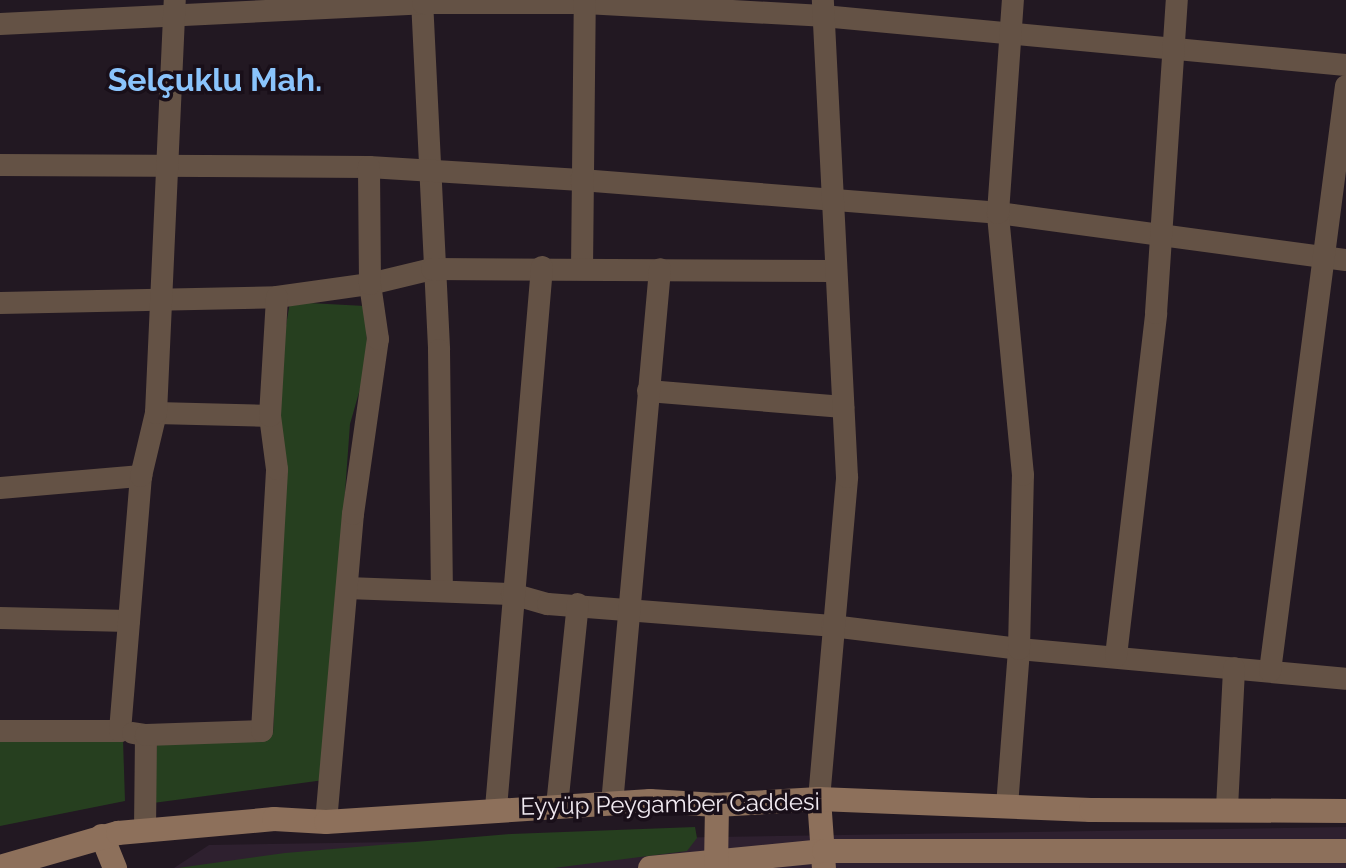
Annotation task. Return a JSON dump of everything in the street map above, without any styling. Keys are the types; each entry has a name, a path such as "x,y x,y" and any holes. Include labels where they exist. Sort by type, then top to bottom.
{"main road":[{"name":"Eyyüp Peygamber Caddesi","path":"0,867 102,836 274,819 326,822 496,808 612,804 717,805 819,799 1007,806 1346,811"},
{"path":"819,799 824,859"},
{"path":"716,864 717,805"},
{"path":"102,836 115,868"},
{"name":"Eyyüp Peygamber Caddesi","path":"650,868 824,859 1346,851"}],"street":[{"path":"1007,806 1019,649 1023,475 998,213 1013,0"},
{"path":"1116,656 1162,234 1177,0"},
{"path":"0,24 174,9 422,2 585,1 823,8 1010,34 1346,65"},
{"path":"582,269 585,1"},
{"path":"422,2 432,170 432,269 439,350 442,591"},
{"path":"819,799 847,477 830,199 823,8"},
{"path":"120,731 141,476 156,413 174,9"},
{"path":"1270,671 1335,259 1346,86"},
{"path":"0,165 168,163 369,167 581,180 998,213 1335,259"},
{"path":"326,822 347,588 378,339 370,284 369,167"},
{"path":"0,303 161,296 277,297 370,284 432,269 542,267 834,271"},
{"path":"496,808 542,267"},
{"path":"612,804 660,269"},
{"path":"0,731 120,731 146,735 262,731 277,469 270,416 277,297"},
{"path":"648,391 843,407"},
{"path":"156,413 270,416"},
{"path":"0,488 141,476"},
{"path":"347,588 512,594 548,604 629,607 832,626 1019,649 1346,679"},
{"path":"557,806 578,604"},
{"path":"0,618 129,621"},
{"path":"1227,808 1234,668"},
{"path":"145,831 146,735"}],"shaded area":[{"path":"1346,827 1346,868 174,868 209,845"}],"green space":[{"path":"290,302 365,306 368,361 350,424 324,780 153,803 157,743 273,734 286,469 275,390"},
{"path":"0,731 123,740 125,801 0,826"},
{"path":"695,827 697,838 687,851 554,868 178,868 285,853 511,834"}],"district":[{"name":"Selçuklu Mah.","path":"215,80"}]}
